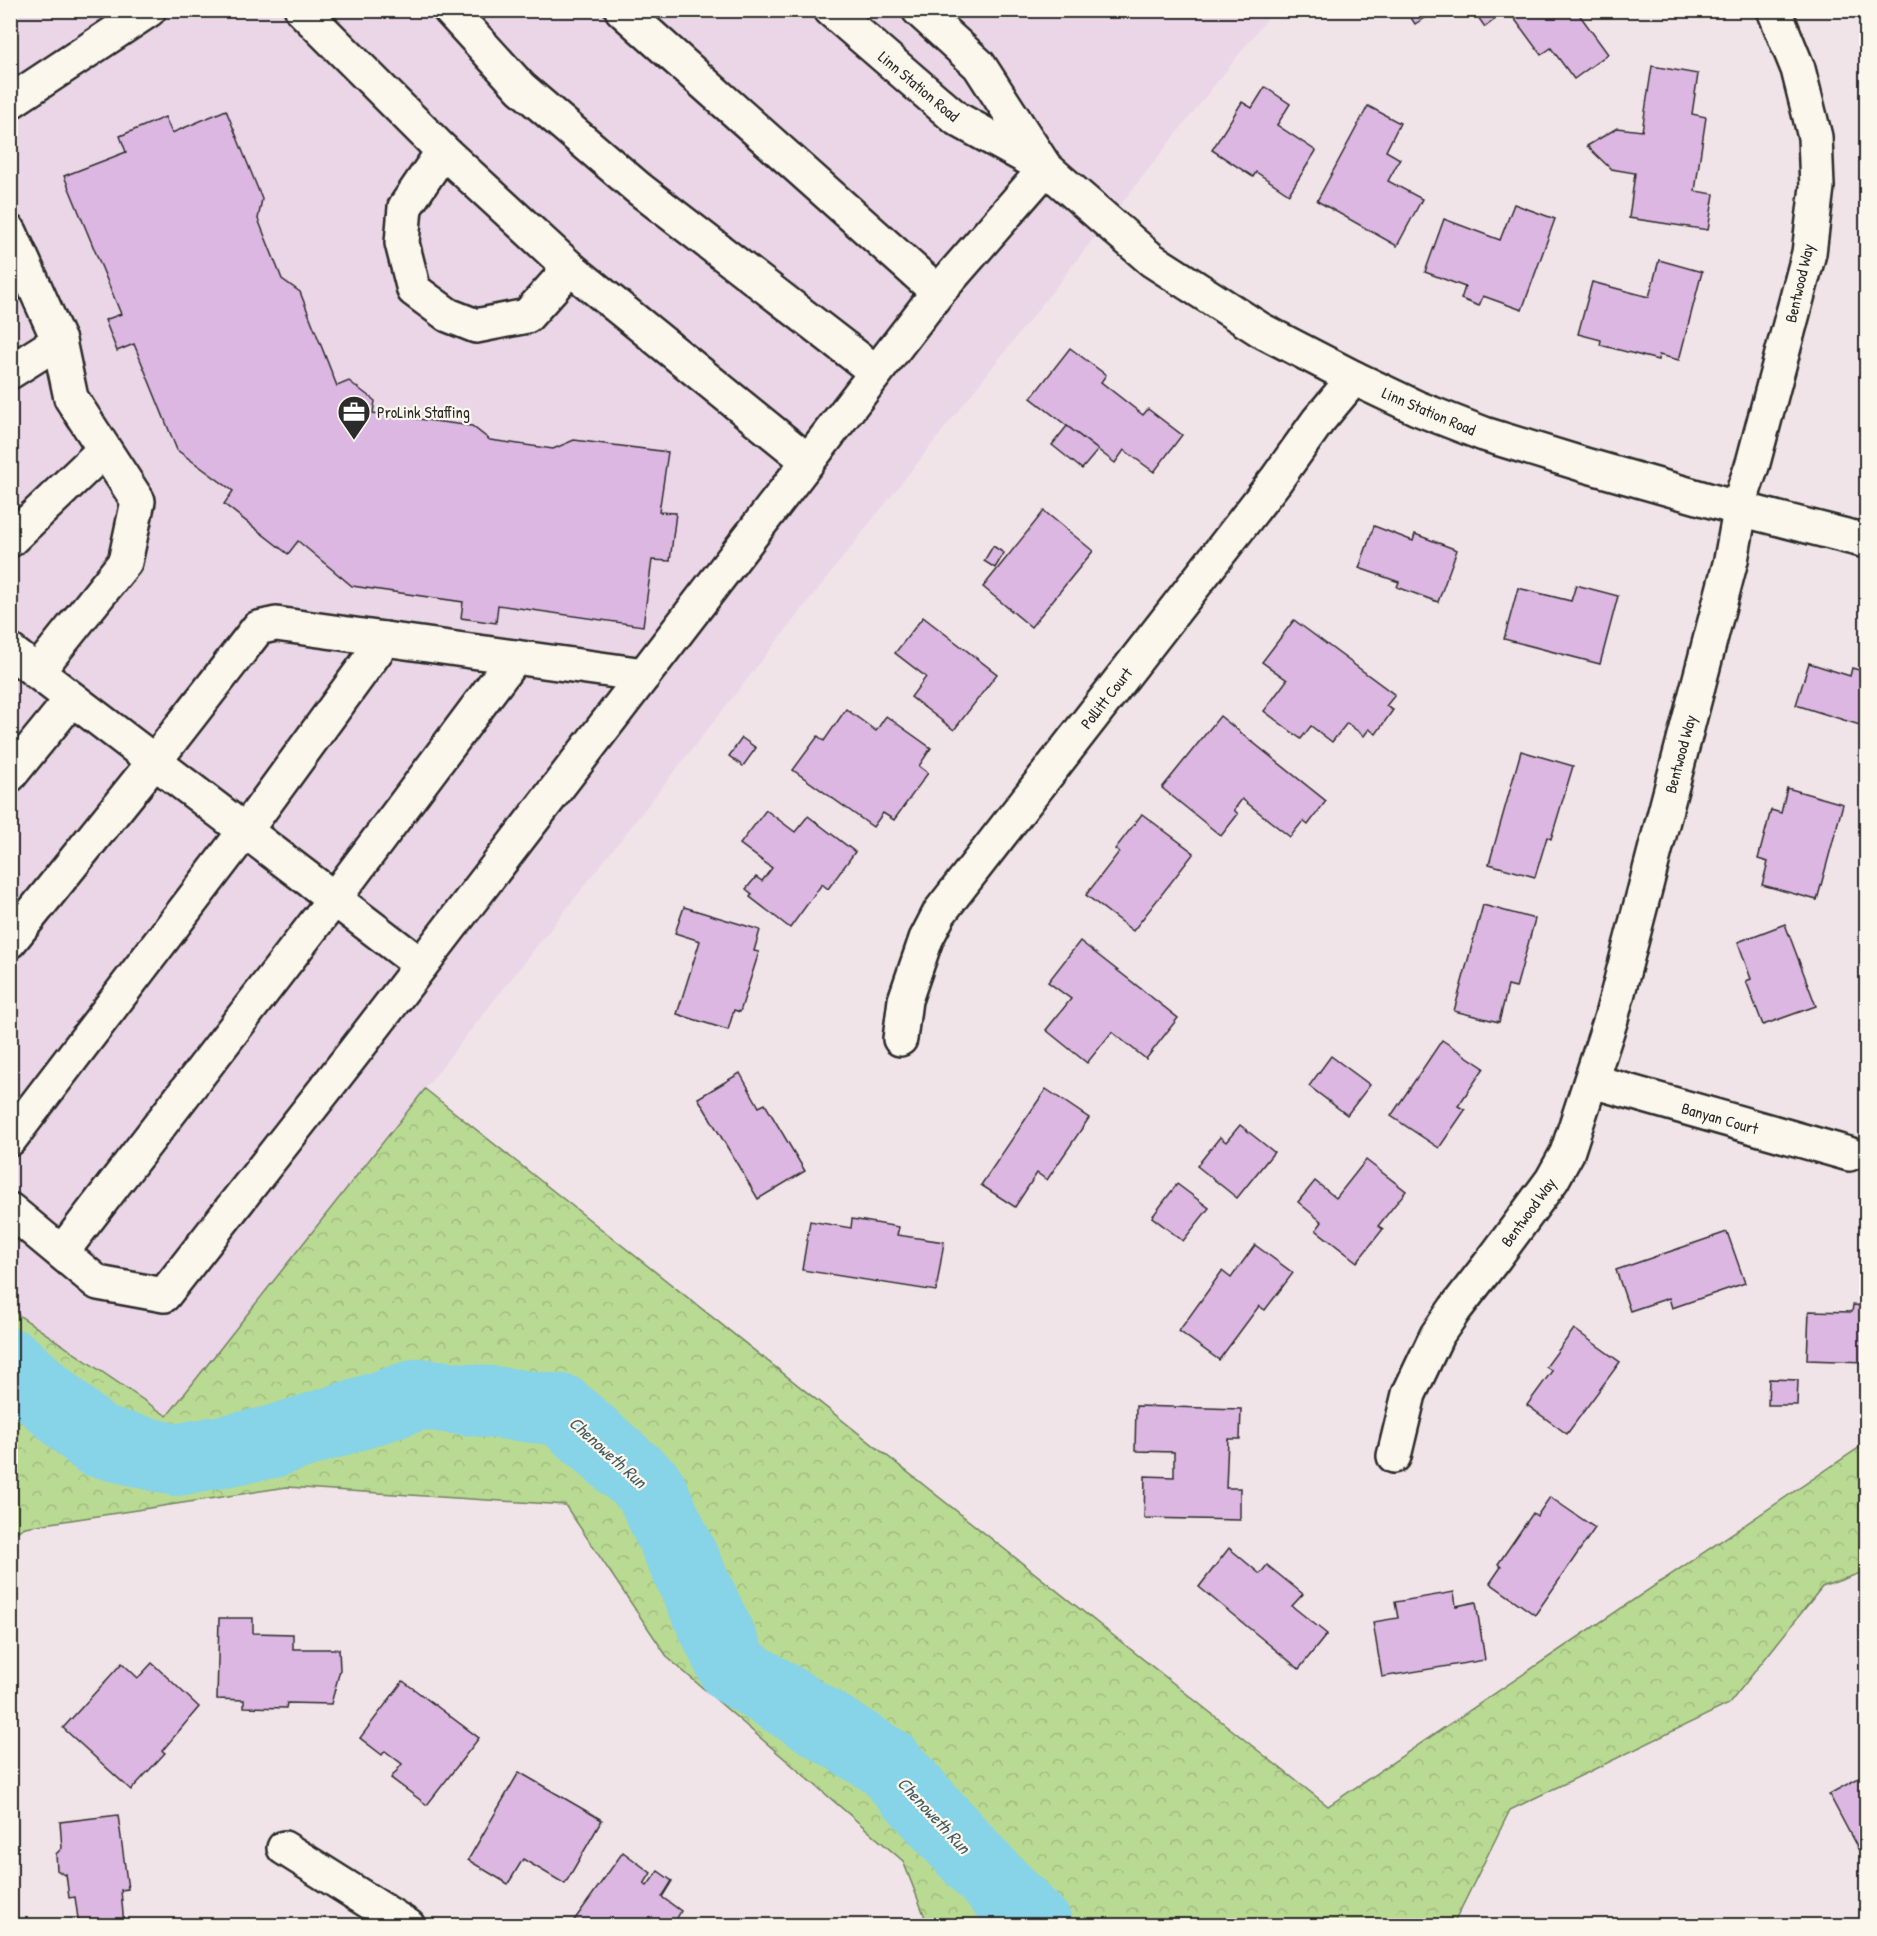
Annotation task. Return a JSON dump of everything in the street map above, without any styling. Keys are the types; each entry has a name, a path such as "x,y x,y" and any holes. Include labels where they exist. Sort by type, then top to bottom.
{"street":[{"path":"10,102 149,10"},
{"path":"302,10 443,151 570,268 808,461"},
{"path":"450,10 521,88 638,188 876,372"},
{"path":"622,10 938,292"},
{"name":"Linn Station Road","path":"831,10 957,119 1046,168 1152,260 1261,330 1354,378 1417,408 1484,434 1740,509 1866,541"},
{"name":"Linn Station Road","path":"919,10 978,65 1046,168"},
{"name":"Bentwood Way","path":"1394,1456 1408,1394 1437,1335 1552,1180 1567,1153 1611,1019 1731,560 1744,489 1809,254 1817,187 1815,137 1798,69 1774,10"},
{"path":"443,151 405,207 402,243 414,290 448,315 476,326 527,315 570,268"},
{"path":"10,1210 98,1283 164,1295 421,965 938,292 1046,168"},
{"path":"11,235 59,341 70,398 138,501 125,562 38,672"},
{"path":"10,372 59,341"},
{"name":"Pollitt Court","path":"900,1040 905,1000 926,939 940,912 1354,378"},
{"path":"10,540 104,450"},
{"path":"10,940 154,762 258,628 276,624 644,675"},
{"path":"10,1139 245,831 386,639"},
{"path":"10,651 421,965"},
{"path":"62,1252 334,899 515,657"},
{"path":"10,776 72,699"},
{"name":"Banyan Court","path":"1592,1081 1849,1154"},
{"path":"284,1848 408,1926"}],"shaded area":[{"path":"10,11 1273,11 167,1416 11,1310"}],"green space":[{"path":"425,1089 1328,1806 1866,1443 1866,1571 1822,1587 1729,1704 1510,1810 1453,1925 928,1925 903,1861 668,1658 565,1505 287,1487 25,1527 11,1535 11,1310 167,1416"}],"building":[{"path":"1406,10 1436,10 1415,24"},
{"path":"1473,10 1507,10 1485,27"},
{"path":"1508,10 1576,10 1608,54 1574,79 1551,48 1541,55"},
{"path":"1652,66 1698,74 1692,114 1706,117 1695,191 1714,194 1708,230 1629,218 1635,173 1611,169 1587,146 1617,128 1642,131"},
{"path":"1265,87 1290,104 1277,125 1316,151 1289,194 1256,172 1253,177 1212,150 1242,102 1252,108"},
{"path":"1368,106 1400,123 1386,151 1400,159 1388,181 1422,199 1397,246 1317,201"},
{"path":"226,110 262,199 258,219 282,279 300,292 337,386 349,381 375,401 373,413 472,426 490,440 553,449 574,440 668,452 659,512 676,513 670,561 652,560 643,626 498,605 496,623 461,618 463,602 352,586 298,541 288,554 224,504 233,491 177,450 134,344 117,351 105,320 121,314 64,176 126,152 120,136 165,117 172,133"},
{"path":"1514,204 1555,219 1522,310 1483,296 1479,306 1461,299 1465,287 1425,272 1444,219 1500,240"},
{"path":"1659,260 1702,272 1679,360 1659,355 1658,360 1600,345 1601,340 1578,334 1592,282 1649,297"},
{"path":"1070,348 1106,375 1101,382 1143,415 1148,409 1182,435 1154,472 1124,450 1115,463 1031,398"},
{"path":"1067,426 1098,450 1082,469 1052,445"},
{"path":"1044,511 1093,551 1031,627 983,587"},
{"path":"1374,526 1413,541 1415,534 1457,550 1438,602 1397,587 1399,582 1359,568"},
{"path":"993,546 1004,553 995,568 984,561"},
{"path":"1576,585 1618,596 1600,664 1504,639 1518,588 1571,601"},
{"path":"923,617 997,674 954,730 911,697 926,677 895,653"},
{"path":"1294,620 1395,695 1386,706 1393,710 1376,734 1369,729 1364,736 1347,723 1332,742 1311,726 1301,739 1264,711 1287,680 1262,662"},
{"path":"1809,663 1850,676 1852,668 1866,672 1866,727 1796,705"},
{"path":"846,709 876,731 886,716 931,748 919,766 928,773 894,820 883,813 873,827 793,770 818,736 824,741"},
{"path":"1220,716 1326,801 1308,825 1303,821 1290,837 1242,799 1234,810 1238,814 1221,836 1162,788"},
{"path":"742,738 756,748 743,766 729,756"},
{"path":"1521,751 1573,766 1551,839 1547,837 1535,877 1489,864"},
{"path":"1787,788 1843,804 1817,900 1762,885 1768,862 1758,859 1771,810 1781,813"},
{"path":"766,810 795,832 808,816 855,852 828,889 822,884 790,928 750,897 752,894 746,889 756,877 762,881 772,868 740,844"},
{"path":"1142,814 1194,853 1133,931 1086,895 1119,852 1115,849"},
{"path":"1483,905 1535,919 1516,988 1508,986 1499,1022 1454,1011"},
{"path":"684,907 760,930 754,951 759,952 740,1012 734,1010 728,1030 677,1014 700,941 675,933"},
{"path":"1785,924 1816,1006 1763,1025 1746,981 1751,979 1738,942"},
{"path":"1080,941 1178,1018 1146,1059 1112,1032 1087,1063 1046,1030 1071,999 1048,982"},
{"path":"1442,1040 1484,1068 1458,1106 1465,1110 1439,1148 1391,1116"},
{"path":"1331,1056 1370,1085 1347,1115 1309,1086"},
{"path":"740,1073 759,1107 765,1104 805,1171 758,1199 698,1098"},
{"path":"1046,1089 1089,1118 1047,1180 1037,1173 1015,1207 981,1185"},
{"path":"1240,1125 1274,1152 1237,1198 1197,1166 1220,1137 1226,1142"},
{"path":"1366,1160 1406,1191 1378,1226 1383,1229 1357,1262 1316,1230 1322,1222 1298,1202 1315,1181 1336,1198"},
{"path":"1177,1184 1209,1208 1183,1241 1152,1217"},
{"path":"852,1219 899,1227 897,1235 944,1242 936,1291 802,1270 810,1221 851,1228"},
{"path":"1727,1232 1745,1283 1672,1308 1669,1298 1630,1311 1616,1270"},
{"path":"1255,1245 1293,1273 1265,1310 1259,1306 1219,1360 1179,1331 1222,1271 1231,1278"},
{"path":"1853,1305 1866,1306 1866,1362 1807,1360 1809,1311 1852,1312"},
{"path":"1574,1329 1620,1362 1567,1434 1527,1405 1552,1371 1546,1367"},
{"path":"1769,1379 1798,1380 1797,1405 1768,1405"},
{"path":"1136,1406 1241,1409 1240,1439 1228,1439 1226,1488 1240,1488 1240,1520 1144,1518 1145,1476 1174,1477 1174,1452 1135,1451"},
{"path":"1550,1497 1595,1528 1535,1615 1490,1583 1501,1567 1498,1564 1533,1513 1537,1516"},
{"path":"1229,1548 1260,1574 1267,1565 1303,1594 1292,1606 1327,1634 1299,1669 1199,1587"},
{"path":"1454,1592 1456,1606 1476,1602 1485,1660 1382,1677 1373,1622 1398,1618 1395,1602"},
{"path":"219,1618 253,1618 253,1633 293,1634 293,1649 339,1649 340,1670 331,1704 287,1703 286,1708 244,1707 244,1700 217,1699"},
{"path":"122,1663 138,1678 152,1663 199,1707 162,1751 165,1753 131,1790 63,1728"},
{"path":"403,1681 479,1738 427,1805 391,1778 402,1764 385,1751 382,1755 360,1738"},
{"path":"519,1772 602,1820 565,1884 523,1859 508,1884 468,1860"},
{"path":"1866,1774 1866,1864 1829,1794"},
{"path":"118,1815 128,1889 121,1890 124,1926 79,1926 75,1897 69,1898 66,1874 57,1870 56,1854 62,1848 60,1822"},
{"path":"623,1852 651,1873 644,1884 647,1886 658,1871 672,1881 662,1897 681,1911 676,1920 684,1926 570,1926"}],"waterway":[{"name":"Chenoweth Run","path":"10,1364 97,1441 176,1460 272,1442 420,1394 561,1410 650,1488 734,1669 887,1763 1037,1926"}],"place":[{"name":"ProLink Staffing","path":"354,441"}]}
